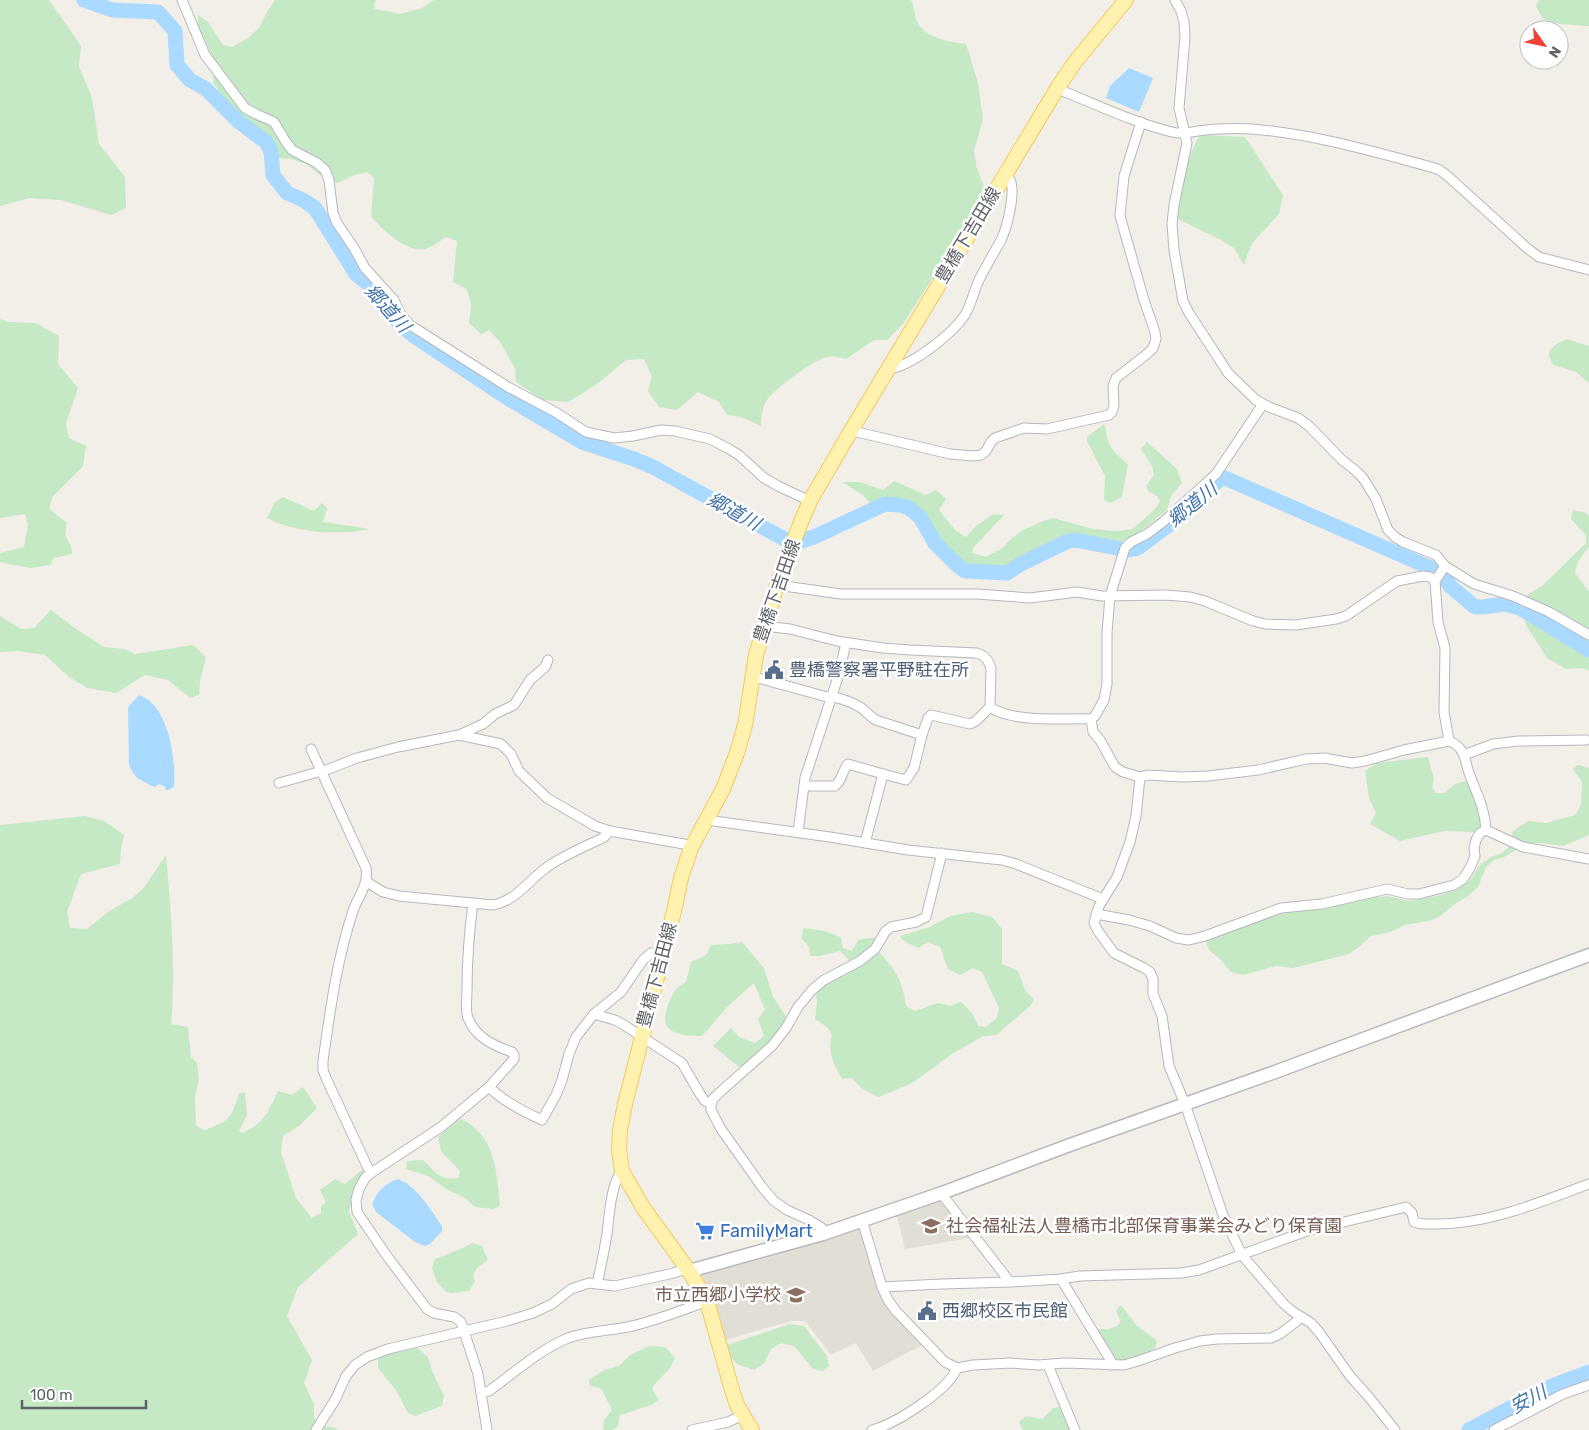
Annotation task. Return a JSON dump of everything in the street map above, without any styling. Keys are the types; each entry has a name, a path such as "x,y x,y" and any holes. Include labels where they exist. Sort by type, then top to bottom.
{"main road":[{"name":"豊橋下吉田線","path":"752,1430 742,1415 732,1390 707,1301 689,1271 644,1209 622,1171 618,1150 620,1130 641,1036 681,878 691,848 723,789 737,753 745,725 751,676 764,626 777,585 810,501 1058,87 1075,62 1126,0"}],"street":[{"path":"182,0 205,55 245,108 274,122 292,150 317,163 325,170 329,180 333,213 337,223 365,268 394,300 401,315 410,325 508,387 586,432 614,438 660,430 675,431 710,439 739,455 764,478 810,501"},
{"path":"1175,0 1184,22 1179,108 1187,143 1172,224 1175,259 1183,300 1189,313 1228,373 1256,400 1291,415 1309,426 1341,459 1363,478 1376,499 1388,530 1403,542 1436,555 1440,574 1438,622 1444,648 1444,712 1449,741"},
{"path":"1058,87 1065,92 1174,133 1185,134 1194,131 1251,129 1311,136 1440,170 1526,248 1539,257 1589,270"},
{"path":"852,429 857,432 950,454 973,456 986,451 995,438 1024,428 1047,429 1109,415 1112,412 1114,405 1113,386 1116,378 1147,354 1153,348 1156,339 1156,332 1144,300 1120,216 1124,176 1141,122"},
{"path":"888,369 915,359 934,346 966,314 980,278 1002,237 1011,204 1012,191 1010,181 1005,174"},
{"path":"990,707 1011,716 1091,719 1095,716 1104,700 1107,684 1107,633 1110,596 1124,550 1131,542 1147,534 1163,522 1216,474 1263,404"},
{"path":"777,585 841,594 983,594 1030,598 1077,592 1110,596 1166,595 1190,597 1205,601 1264,624 1306,624 1346,616 1397,581 1440,574 1513,596 1549,612 1589,634"},
{"path":"764,626 790,628 846,643 910,650 982,654 990,663 990,707 976,721 970,724 931,715 928,718 922,735 914,768 906,780 848,764 838,784 835,786 804,786"},
{"path":"798,832 804,786 811,758 816,748 839,674 846,643"},
{"path":"280,783 366,756 459,735 483,724 495,714 514,705 530,680 545,667 548,660"},
{"path":"751,676 827,698 831,696 860,707 876,720 922,735"},
{"path":"1091,719 1094,732 1115,767 1123,772 1140,777 1148,775 1208,776 1258,770 1306,759 1324,758 1352,763 1449,741 1461,749 1464,755 1480,800 1486,830"},
{"path":"459,735 501,744 511,754 519,771 547,798 595,826 610,831 684,844 691,848"},
{"path":"1464,755 1493,744 1519,741 1586,740"},
{"path":"311,749 366,868 367,882 354,908 330,1008 323,1070 371,1173"},
{"path":"865,843 883,774"},
{"path":"1140,777 1136,816 1130,842 1117,878 1103,899 1094,923 1114,953 1150,972 1153,979 1153,994 1162,1016 1168,1059 1186,1104 1223,1215 1242,1255 1283,1303 1319,1332 1350,1376 1395,1430"},
{"path":"707,817 714,821 798,832 908,850 977,856 1016,864 1103,899"},
{"path":"1096,914 1129,920 1150,926 1176,938 1189,940 1281,908 1322,904 1387,889 1408,894 1426,893 1454,885 1463,879 1475,856 1476,840 1480,833 1486,830 1523,847 1589,860"},
{"path":"367,882 383,892 399,896 493,905 503,903 512,898 550,865 603,838 610,831"},
{"path":"823,1234 822,1228 787,1210 762,1187 717,1123 711,1110 711,1104 719,1093 772,1046 786,1028 798,1007 812,990 824,980 860,961 875,949 885,932 891,927 916,922 926,917 942,853"},
{"path":"473,903 467,968 467,1016 481,1036 490,1044 512,1052 514,1059 490,1087 441,1127 365,1178 356,1200 357,1212 427,1309 434,1313 454,1317 461,1322 478,1374 487,1430"},
{"path":"490,1087 494,1092 525,1112 542,1120 562,1080 571,1047 594,1014 621,992 643,960 651,953 662,953"},
{"path":"316,1430 335,1400 346,1376 355,1365 367,1357 388,1349 533,1313 552,1304 571,1289 590,1283 615,1286 682,1270 689,1271 823,1234 942,1193 1589,955"},
{"path":"594,1014 615,1020 682,1063 700,1094 711,1104"},
{"path":"597,1284 607,1233 610,1204 618,1175 622,1171"},
{"path":"882,1287 1010,1282 1080,1276 1181,1273 1199,1270 1307,1232 1406,1207 1412,1213 1414,1222 1420,1224 1470,1222 1513,1211 1589,1184"},
{"path":"942,1193 1010,1282"},
{"path":"862,1220 882,1287 888,1300 946,1362 957,1368 1010,1363 1124,1365 1200,1341 1271,1338 1280,1334 1300,1317"},
{"path":"1061,1279 1111,1361 1111,1365"},
{"path":"481,1393 488,1391 538,1355 568,1338 584,1333 626,1328 707,1301"},
{"path":"1048,1365 1075,1430"},
{"path":"872,1430 892,1427 949,1381 957,1368"},
{"path":"1494,1430 1564,1394 1589,1385"},
{"path":"692,1430 728,1422 742,1415"}],"shaded area":[{"name":"社会福祉法人豊橋市北部保育事業会みどり保育園","path":"937,1201 943,1202 970,1238 905,1249 897,1215"},
{"name":"市立西郷小学校","path":"858,1226 862,1230 880,1290 924,1344 873,1371 856,1343 831,1355 805,1321 791,1321 725,1340 713,1303 701,1277 703,1274 790,1249"}],"green space":[{"path":"0,0 49,0 81,46 79,66 92,98 99,144 125,177 126,208 111,215 61,200 29,198 0,206"},
{"path":"275,0 376,0 375,9 400,14 422,8 434,0 911,0 917,21 927,33 940,39 966,44 978,83 983,119 974,151 977,169 987,194 903,324 887,340 874,340 846,359 832,356 821,359 795,375 767,400 762,412 761,426 741,417 727,415 719,402 698,392 677,410 659,407 648,391 652,376 644,359 626,360 597,384 568,402 543,400 516,382 515,369 501,343 489,330 481,334 469,323 471,305 467,289 453,282 457,241 446,237 425,249 418,249 403,244 381,227 371,216 374,178 367,172 354,175 338,183 324,178 306,164 291,159 278,158 263,136 240,118 226,103 213,82 215,62 198,25 198,15 208,22 223,45 232,47 248,38 259,28"},
{"path":"1539,0 1589,0 1589,26 1569,25 1569,20 1543,19 1536,6"},
{"path":"1200,135 1245,137 1283,195 1279,214 1254,241 1244,265 1234,248 1176,218 1179,196 1190,154"},
{"path":"0,319 8,322 36,323 59,336 58,364 78,388 66,423 69,438 86,446 83,466 53,496 49,508 67,523 65,535 71,546 72,554 53,558 51,565 30,568 0,562 0,553 24,547 28,525 25,514 0,518"},
{"path":"1567,339 1589,346 1589,383 1576,372 1553,365 1549,357 1549,351 1556,344"},
{"path":"1104,424 1108,441 1128,465 1122,497 1110,503 1104,500 1105,476 1087,441 1087,437"},
{"path":"1147,442 1177,469 1182,483 1171,496 1167,510 1133,537 1117,543 1077,537 1061,537 1013,564 989,569 977,569 960,561 937,540 921,514 910,503 894,500 871,505 864,496 842,482 860,482 883,490 894,481 926,495 936,490 946,499 939,510 956,531 966,537 977,525 994,514 1004,515 973,548 972,553 986,557 1001,549 1023,530 1053,518 1093,529 1116,531 1133,529 1156,508 1160,501 1157,496 1148,491 1146,486 1154,475 1152,466 1141,449"},
{"path":"283,497 314,511 322,503 327,508 323,522 370,529 332,533 318,532 291,527 267,518 275,502"},
{"path":"1573,510 1586,513 1589,516 1589,547 1578,561 1575,573 1589,592 1589,671 1582,668 1566,669 1547,658 1526,625 1523,616 1528,594 1542,586 1586,543 1586,535 1571,519"},
{"path":"51,610 104,647 124,649 135,654 193,645 206,657 200,681 199,695 190,698 168,680 145,675 116,693 87,688 69,677 45,655 18,651 0,652 0,616 21,629 34,628"},
{"path":"1428,757 1434,779 1432,788 1436,793 1444,793 1455,784 1466,781 1481,804 1483,824 1474,832 1444,831 1400,841 1370,824 1376,813 1369,798 1365,771 1377,763"},
{"path":"1578,765 1589,768 1589,835 1563,846 1527,843 1504,857 1494,860 1486,867 1478,887 1439,917 1429,921 1404,925 1391,932 1371,936 1349,954 1293,968 1276,966 1243,975 1231,972 1209,950 1206,941 1221,934 1281,914 1387,896 1409,901 1457,890 1471,879 1479,866 1508,848 1513,831 1528,821 1546,823 1575,815 1581,805 1582,782 1573,769"},
{"path":"85,816 106,822 124,835 120,864 81,874 67,912 70,928 87,929 108,912 132,898 143,889 166,855 173,960 171,1024 188,1027 191,1057 197,1063 199,1080 195,1095 196,1126 204,1130 224,1121 231,1114 239,1093 245,1092 247,1115 239,1131 242,1133 255,1126 264,1117 278,1091 292,1095 303,1087 317,1108 300,1125 283,1136 281,1152 296,1198 312,1218 321,1213 321,1206 326,1202 320,1190 335,1179 345,1184 362,1170 365,1175 355,1190 349,1211 358,1234 298,1287 287,1316 312,1360 304,1383 314,1404 314,1418 325,1426 338,1430 0,1430 0,825"},
{"path":"972,912 992,917 1002,929 1002,964 1018,971 1026,992 1034,999 1030,1006 996,1035 983,1036 952,1054 912,1083 879,1097 862,1089 852,1078 842,1079 831,1053 832,1035 827,1027 815,1019 816,991 830,979 845,975 851,970 849,960 840,951 820,956 810,956 809,947 802,939 803,928 837,936 841,938 843,948 852,951 858,940 878,938 874,947 896,974 902,988 906,1006 915,1011 938,1003 950,1006 961,1002 972,1013 978,1026 986,1027 997,1018 999,1008 982,972 973,968 960,975 948,969 940,947 928,942 918,948 902,940 900,936 930,927 950,916"},
{"path":"742,942 764,968 773,997 787,1018 760,1052 739,1067 713,1046 731,1028 739,1037 755,1043 764,1036 758,1019 765,1010 754,983 729,1005 702,1036 685,1035 672,1031 667,1027 665,1021 672,996 686,982 691,962 705,956 711,945"},
{"path":"460,1119 476,1129 483,1137 492,1155 497,1175 500,1206 493,1209 475,1207 465,1198 446,1189 428,1176 406,1169 407,1161 423,1160 443,1177 458,1178 460,1171 441,1151 438,1137"},
{"path":"473,1243 482,1246 488,1260 477,1268 473,1275 475,1281 469,1291 446,1292 437,1282 432,1268 435,1259"},
{"path":"1121,1305 1136,1325 1157,1341 1155,1348 1146,1353 1132,1359 1116,1362 1098,1333 1099,1329 1109,1329 1119,1325 1120,1320 1116,1310"},
{"path":"790,1324 804,1326 827,1356 829,1366 822,1371 813,1369 794,1346 781,1343 771,1349 764,1364 754,1370 737,1364 726,1352 727,1345"},
{"path":"649,1346 665,1347 675,1358 670,1368 653,1386 653,1391 659,1400 651,1405 620,1415 618,1426 613,1430 603,1430 604,1420 612,1410 601,1388 590,1386 589,1380 604,1370 619,1366 630,1355"},
{"path":"417,1348 428,1357 432,1371 444,1396 442,1406 415,1416 408,1413 396,1390 378,1368 378,1358 392,1352"},
{"path":"1060,1407 1072,1430 1023,1430 1019,1422 1026,1416 1042,1419 1053,1408"}],"water":[{"path":"1129,68 1153,78 1139,112 1106,98 1110,86"},
{"path":"139,695 149,701 164,721 174,763 174,787 168,790 165,790 166,787 159,784 155,787 139,779 133,773 129,764 128,707"},
{"path":"398,1179 418,1193 442,1226 442,1231 430,1244 425,1246 415,1242 376,1212 372,1204 382,1188"}],"waterway":[{"name":"郷道川","path":"84,0 112,10 158,12 175,31 177,65 190,80 206,89 238,121 266,142 271,151 273,175 287,193 315,208 356,274 378,292 398,322 414,336 509,399 582,442 651,466 788,541"},
{"name":"郷道川","path":"801,541 814,537 885,504 900,505 909,508 920,517 935,543 965,571 1007,573 1066,542 1075,540 1127,550 1138,548 1182,515 1220,479 1225,478 1433,569 1443,575 1450,586 1475,607 1505,604 1520,608 1589,650"},
{"name":"安川","path":"1469,1430 1552,1386 1589,1372"}],"place":[{"name":"豊橋警察署平野駐在所","path":"774,670"},
{"name":"社会福祉法人豊橋市北部保育事業会みどり保育園","path":"931,1226"},
{"name":"FamilyMart","path":"705,1231"},
{"name":"市立西郷小学校","path":"796,1295"},
{"name":"西郷校区市民館","path":"927,1311"}]}
